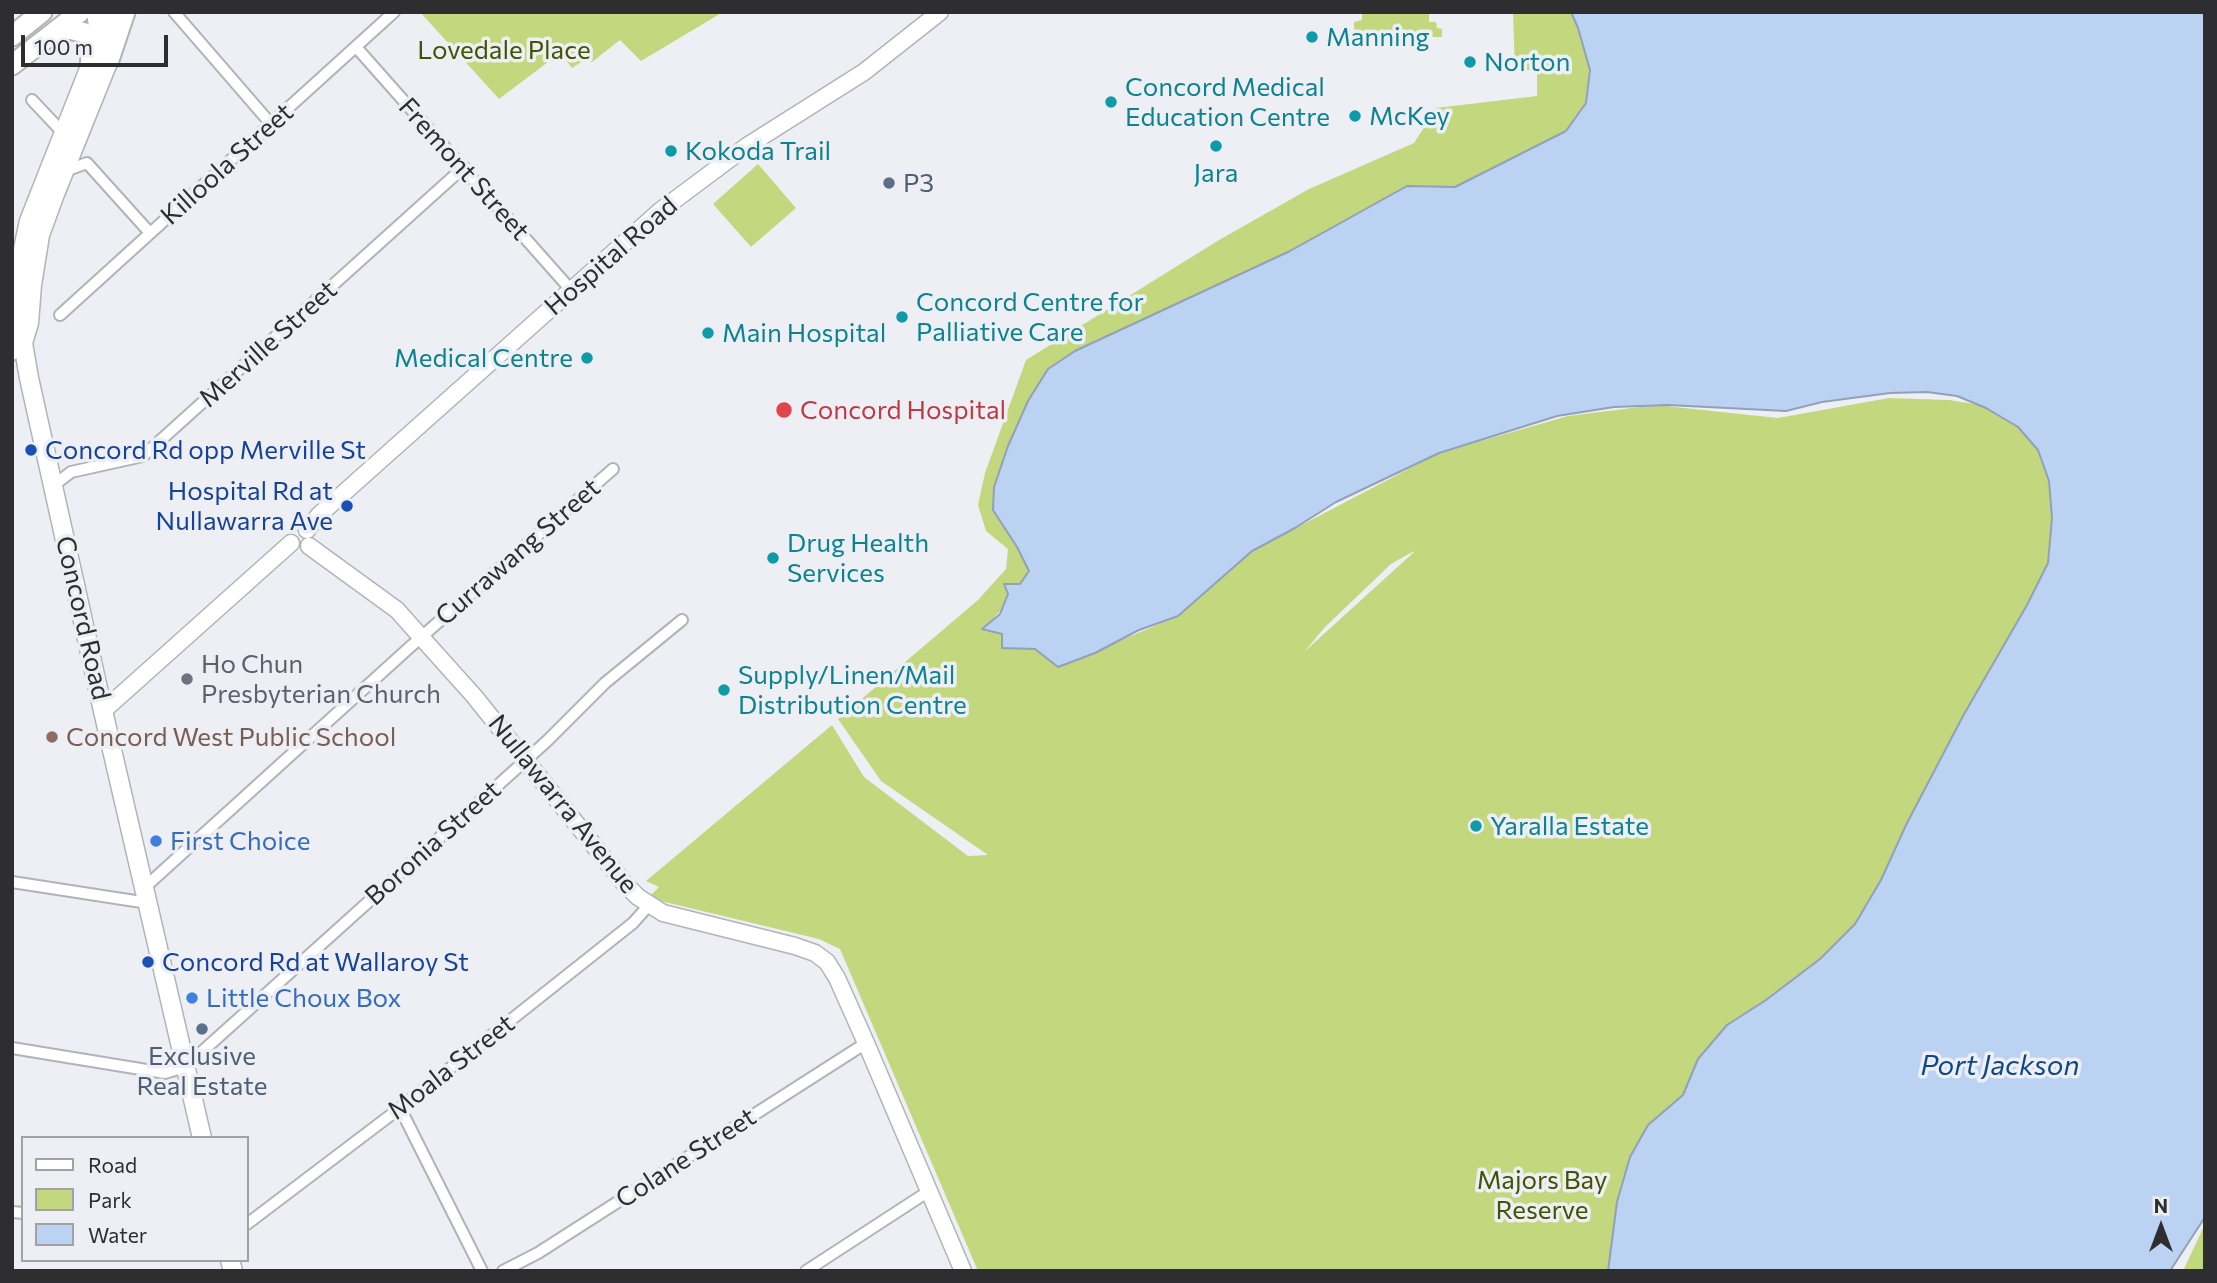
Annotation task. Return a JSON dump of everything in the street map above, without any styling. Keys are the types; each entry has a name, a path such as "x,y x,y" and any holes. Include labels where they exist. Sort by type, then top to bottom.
{"highway":[{"path":"12,36 42,12"},
{"path":"12,65 80,12"},
{"path":"110,60 125,12"},
{"path":"54,33 69,29 85,33 92,45 90,67"}],"main road":[{"name":"Concord Road","path":"18,349 29,323 40,235 65,171 70,139 98,42 96,12"},
{"name":"Concord Road","path":"111,12 114,36 110,60 29,222 14,287 15,320 18,349 29,378 202,1136"},
{"name":"Hospital Road","path":"307,530 319,515 660,211 747,146 864,72 940,12"},
{"path":"300,528 307,530 312,538 309,546 299,550 291,543 293,530 300,528"},
{"path":"103,711 291,543"},
{"name":"Nullawarra Avenue","path":"309,546 397,610 474,695 638,897 663,913 815,953 833,970 962,1271"}],"street":[{"path":"174,12 271,124"},
{"name":"Killoola Street","path":"60,315 392,13"},
{"name":"Fremont Street","path":"356,47 571,290"},
{"path":"32,100 70,139"},
{"path":"65,171 88,163 150,233"},
{"name":"Merville Street","path":"53,486 71,472 143,456 464,167"},
{"path":"12,328 18,349"},
{"name":"Currawang Street","path":"146,896 422,637 613,469"},
{"name":"Boronia Street","path":"185,1068 526,760 605,683 682,620"},
{"path":"12,882 146,896"},
{"name":"Moala Street","path":"248,1223 400,1108 633,923 649,905"},
{"name":"Colane Street","path":"503,1271 538,1253 866,1042"},
{"path":"12,1048 165,1073 185,1068"},
{"path":"400,1108 482,1271"},
{"path":"806,1271 929,1191"}],"green space":[{"name":"Lovedale Place","path":"420,12 723,12 641,61 620,40 592,62 586,59 572,68 560,53 499,99"},
{"path":"1362,12 1437,12 1429,13 1429,22 1436,22 1437,28 1442,29 1442,37 1408,37 1408,45 1355,49 1354,22 1362,20"},
{"name":"Yaralla Estate","path":"1513,12 1582,12 1603,83 1570,140 1010,535 1029,571 1020,590 983,629 1037,647 1058,667 1178,616 1252,551 1439,453 1568,416 1656,405 1778,418 1889,398 1949,400 2006,409 2053,437 2080,505 1922,835 1619,1271 978,1271 840,949 819,939 648,898 659,887 646,881 832,725 864,777 968,856 988,855 881,781 838,719 978,600 1006,569 1008,549 986,531 978,505 985,473 1026,360 1219,240 1309,189 1414,143 1436,108 1537,96 1537,70 1515,70","holes":["1414,552 1304,652 1325,627 1391,564"]},
{"path":"758,164 796,208 751,247 713,204"},
{"path":"2204,1226 2205,1271 2183,1271"}],"water":[{"name":"Port Jackson","path":"1571,12 2205,12 2205,1217 2170,1271 1608,1271 1617,1202 1630,1157 1648,1125 1683,1095 1698,1059 1727,1025 1766,1000 1820,959 1855,924 1881,880 1906,825 1963,716 2048,563 2052,518 2049,481 2038,450 2018,427 1986,408 1957,396 1927,392 1890,393 1822,402 1786,411 1668,405 1614,407 1557,416 1439,453 1336,502 1252,551 1178,616 1139,630 1095,653 1058,667 1035,649 1002,648 1002,634 982,629 1000,614 1008,594 1004,584 1020,584 1029,571 993,510 994,487 1028,401 1048,369 1075,351 1290,251 1407,186 1455,187 1566,131 1586,103 1590,70"}],"place":[{"name":"Manning","path":"1312,37"},
{"name":"Norton","path":"1470,62"},
{"name":"Concord Medical Education Centre","path":"1111,102"},
{"name":"McKey","path":"1355,116"},
{"name":"Jara","path":"1216,146"},
{"name":"Kokoda Trail","path":"671,151"},
{"name":"P3","path":"889,183"},
{"name":"Concord Centre for Palliative Care","path":"902,317"},
{"name":"Main Hospital","path":"708,333"},
{"name":"Medical Centre","path":"587,358"},
{"name":"Concord Hospital","path":"784,410"},
{"name":"Concord Rd opp Merville St","path":"31,450"},
{"name":"Hospital Rd at Nullawarra Ave","path":"347,506"},
{"name":"Drug Health Services","path":"773,558"},
{"name":"Ho Chun Presbyterian Church","path":"187,679"},
{"name":"Supply/Linen/Mail Distribution Centre","path":"724,690"},
{"name":"Concord West Public School","path":"52,737"},
{"name":"Yaralla Estate","path":"1476,826"},
{"name":"First Choice","path":"156,841"},
{"name":"Concord Rd at Wallaroy St","path":"148,962"},
{"name":"Little Choux Box","path":"192,998"},
{"name":"Exclusive Real Estate","path":"202,1029"}],"park label":[{"name":"Majors Bay Reserve","path":"1542,1195"}]}
